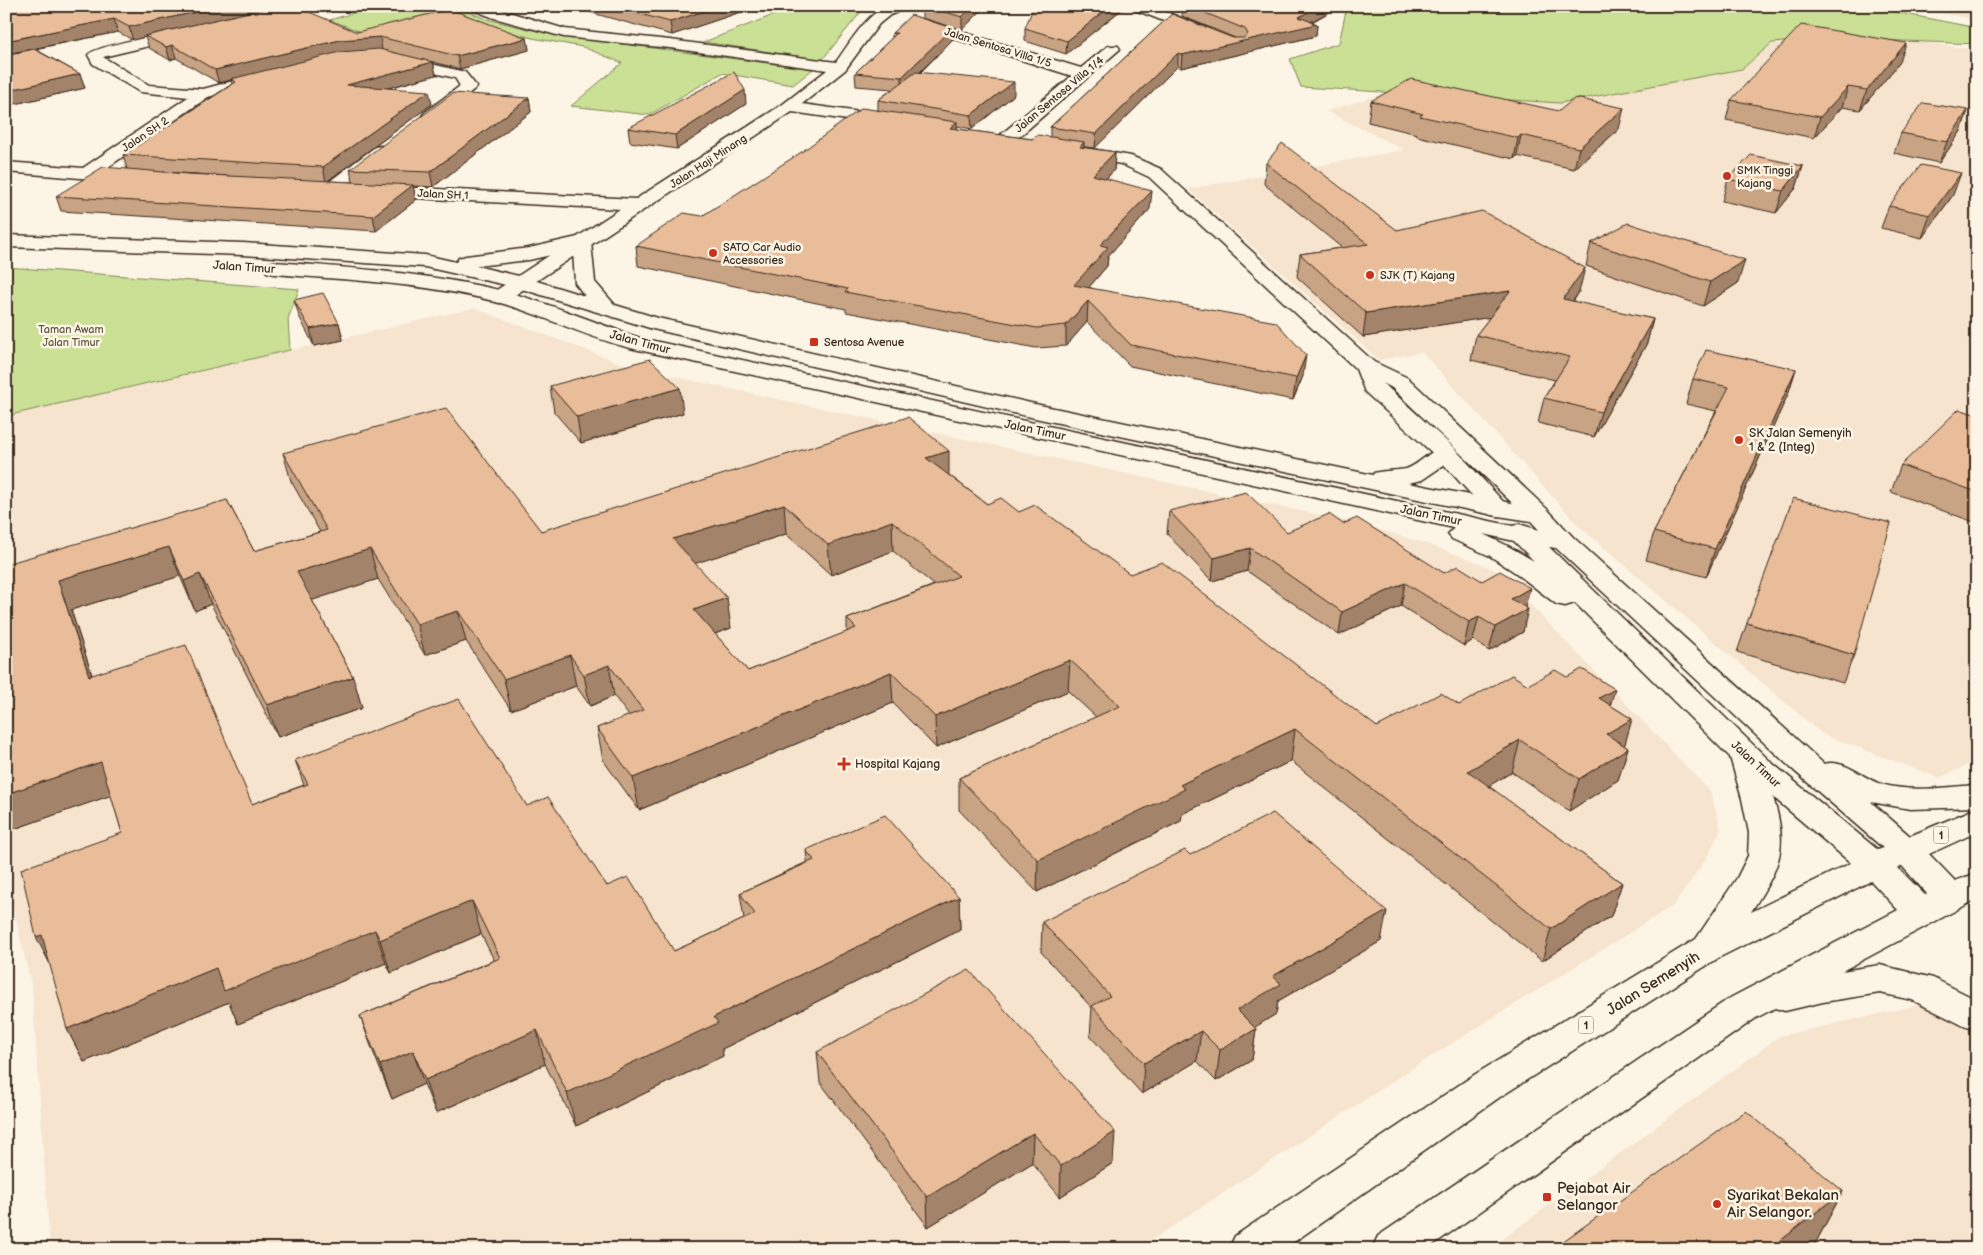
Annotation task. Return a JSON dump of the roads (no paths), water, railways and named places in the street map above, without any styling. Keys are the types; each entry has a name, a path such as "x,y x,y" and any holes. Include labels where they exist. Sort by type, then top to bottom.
{"main road":[{"path":"476,6 499,15 564,33 670,44 840,67"},
{"name":"Jalan Haji Minang","path":"499,297 789,107 840,67 874,21 885,12 900,6"},
{"path":"1138,6 1220,39"},
{"path":"246,20 303,7"},
{"name":"Jalan Sentosa Villa 1/5","path":"912,21 1084,74"},
{"path":"198,30 95,55 98,61 145,89 203,94 276,75"},
{"name":"Jalan Sentosa Villa 1/4","path":"1005,140 1113,49"},
{"path":"382,56 460,75 469,87 416,126"},
{"name":"Jalan SH 2","path":"86,174 203,94"},
{"path":"789,107 901,123"},
{"path":"986,137 1024,143"},
{"path":"332,188 393,143"},
{"path":"1061,149 1125,160 1155,173 1366,367 1400,383 1540,515 1564,542 1782,743 1906,850 1949,898 1743,1008 1394,1249"},
{"path":"6,167 144,178"},
{"name":"Jalan SH 1","path":"312,187 640,205"},
{"name":"Jalan Timur","path":"6,241 243,249 426,261 520,282 653,323 1035,411 1498,509 1540,515"},
{"path":"426,261 474,262 529,254 582,242 585,283 608,309"},
{"name":"Jalan Timur","path":"6,258 218,265 284,269 427,283 499,297 634,343 1521,535 1761,770 1875,865 1949,898"},
{"path":"1366,367 1373,387 1446,453 1521,535 1564,542"},
{"path":"1356,478 1413,475 1446,453"},
{"path":"1400,509 1499,551 1525,567 1568,601 1604,616"},
{"path":"1782,743 1842,779 1886,796 1914,798 1977,796"},
{"path":"1708,948 1759,868 1766,845 1761,815 1744,753"},
{"name":"Jalan Semenyih","path":"1250,1249 1488,1086 1708,948 1906,850 1977,819"},
{"path":"1743,1008 1823,988 1880,979 1920,988 1977,1016"}],"place":[{"name":"SMK Tinggi Kajang","path":"1727,176"},
{"name":"SATO Car Audio Accessories","path":"713,253"},
{"name":"SJK (T) Kajang","path":"1370,275"},
{"name":"Sentosa Avenue","path":"814,342"},
{"name":"SK Jalan Semenyih 1 & 2 (Integ)","path":"1739,440"},
{"name":"Hospital Kajang","path":"844,764"},
{"name":"Pejabat Air Selangor","path":"1547,1197"},
{"name":"Syarikat Bekalan Air Selangor.","path":"1717,1204"}],"park label":[{"name":"Taman Awam Jalan Timur","path":"71,335"}]}
